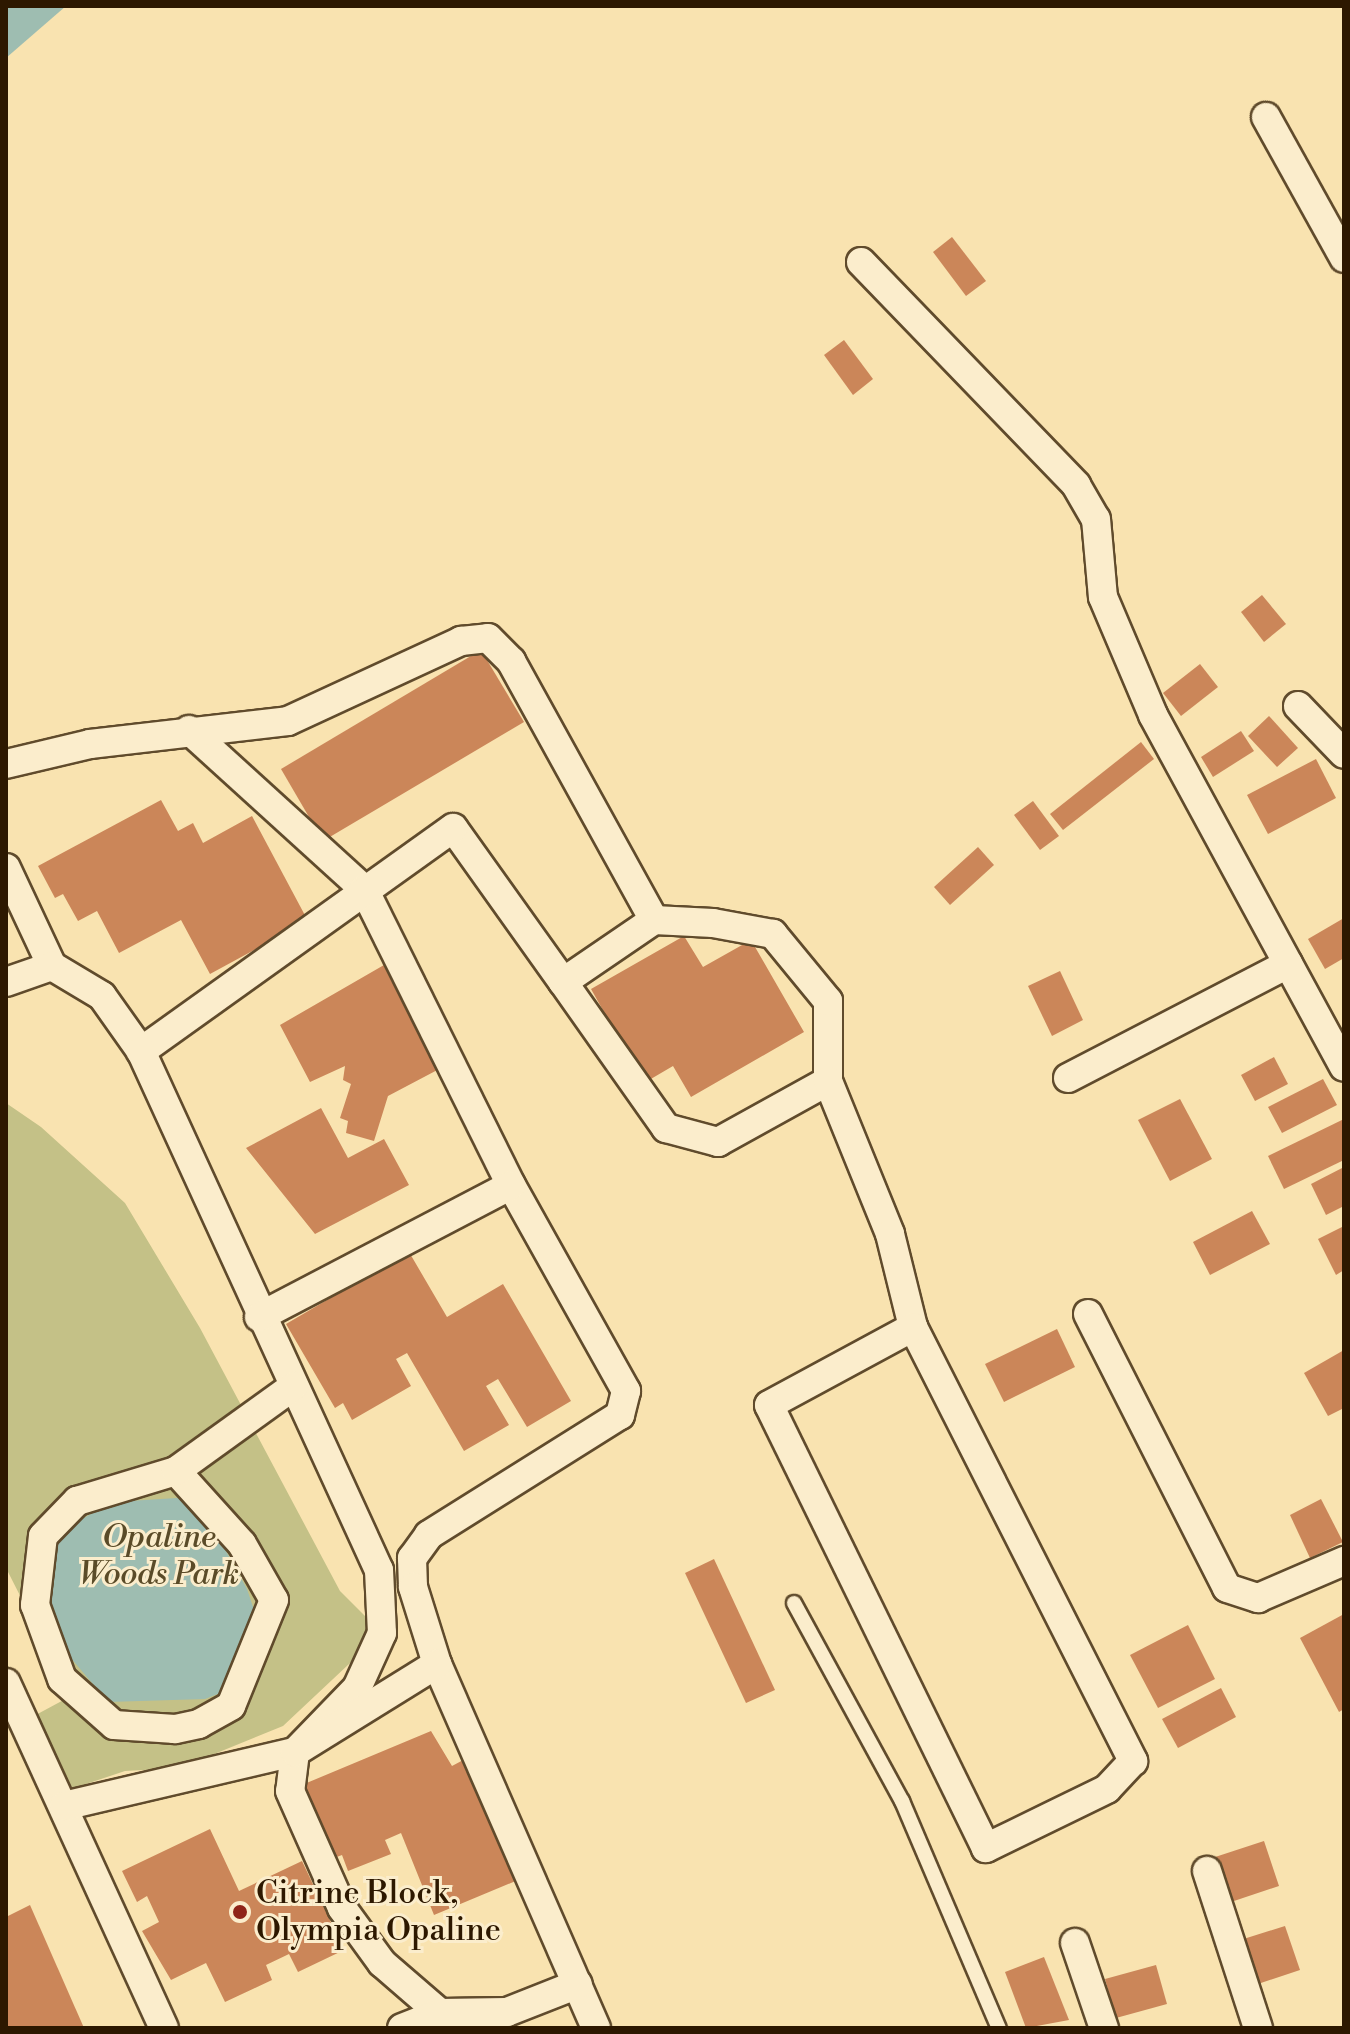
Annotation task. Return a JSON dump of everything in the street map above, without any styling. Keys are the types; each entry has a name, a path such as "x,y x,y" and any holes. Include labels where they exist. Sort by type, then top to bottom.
{"street":[{"path":"1266,117 1344,258"},
{"path":"861,262 1076,485 1096,519 1103,597 1153,715 1344,1067"},
{"path":"6,764 90,744 189,730 288,721 461,641 488,638 511,661 654,920"},
{"path":"1298,706 1344,754"},
{"path":"189,730 364,889 511,1185 626,1391 620,1415 429,1535 412,1558 413,1587 437,1664 596,2028"},
{"path":"141,1051 453,828 666,1128 718,1142 828,1081"},
{"path":"6,868 52,966 102,996 141,1051 259,1317 379,1570 382,1633 357,1688 295,1752 290,1791 342,1908 382,1963 440,2013"},
{"path":"563,982 654,920 713,923 773,934 828,1001 828,1081 890,1234 913,1327 1133,1761 1107,1789 986,1848 769,1405 913,1327"},
{"path":"1068,1078 1288,964"},
{"path":"6,982 52,966"},
{"path":"259,1317 511,1185"},
{"path":"1088,1314 1227,1588 1258,1598 1344,1561"},
{"path":"176,1471 242,1544 274,1600 231,1706 199,1724 175,1729 114,1725 62,1679 35,1605 43,1536 77,1501 176,1471 294,1386"},
{"path":"64,1806 295,1752 437,1664"},
{"path":"6,1683 164,2028"},
{"path":"1207,1871 1258,2028"},
{"path":"1075,1943 1104,2028"},
{"path":"402,2028 440,2013 510,2020 578,1984"}],"lane":[{"path":"794,1603 902,1801 999,2028"}],"green space":[{"name":"Opaline Woods Park","path":"6,1103 41,1127 125,1203 200,1328 340,1591 382,1633 283,1726 180,1768 125,1771 65,1791 19,1724 71,1696 6,1568"}],"shaded area":[{"path":"6,6 66,6 6,58"},
{"path":"177,1498 206,1515 247,1589 263,1637 241,1685 205,1699 108,1702 59,1644 48,1593 56,1533 113,1502"}],"building":[{"path":"952,237 986,281 966,296 933,252"},
{"path":"844,340 873,379 853,395 824,355"},
{"path":"1262,595 1286,624 1264,642 1241,612"},
{"path":"481,650 524,722 323,841 281,769"},
{"path":"1200,664 1218,687 1181,716 1163,693"},
{"path":"1269,716 1298,748 1277,767 1248,736"},
{"path":"1241,731 1254,751 1213,777 1201,757"},
{"path":"1141,742 1154,759 1063,830 1050,814"},
{"path":"1316,759 1336,798 1268,834 1247,795"},
{"path":"161,800 178,831 193,823 203,843 252,816 308,921 210,974 181,920 119,953 97,911 78,921 63,894 55,898 38,866"},
{"path":"1033,801 1059,836 1040,850 1014,815"},
{"path":"978,847 994,865 950,905 934,887"},
{"path":"1344,918 1344,958 1325,969 1308,939"},
{"path":"684,936 703,967 751,940 804,1032 691,1097 673,1066 644,1083 591,989"},
{"path":"384,965 443,1067 388,1096 374,1141 346,1133 348,1121 340,1118 351,1084 343,1080 345,1066 310,1082 280,1025"},
{"path":"1060,971 1083,1020 1052,1036 1028,986"},
{"path":"1274,1057 1288,1084 1255,1101 1241,1075"},
{"path":"1323,1079 1337,1105 1282,1133 1268,1107"},
{"path":"1180,1099 1212,1159 1170,1181 1138,1120"},
{"path":"321,1108 348,1158 384,1139 409,1185 315,1234 246,1148"},
{"path":"1344,1119 1344,1160 1284,1189 1268,1156"},
{"path":"1344,1167 1344,1206 1326,1215 1311,1184"},
{"path":"1252,1211 1270,1244 1210,1275 1193,1242"},
{"path":"1344,1226 1344,1270 1336,1275 1318,1239"},
{"path":"409,1252 447,1317 503,1284 571,1401 527,1427 498,1379 486,1386 509,1425 464,1451 407,1353 396,1359 411,1386 352,1420 343,1403 335,1408 286,1324"},
{"path":"1057,1329 1075,1367 1004,1402 985,1364"},
{"path":"1344,1350 1344,1408 1328,1416 1304,1373"},
{"path":"1321,1499 1343,1542 1310,1558 1290,1515"},
{"path":"714,1559 775,1690 746,1703 685,1573"},
{"path":"1344,1614 1344,1709 1339,1712 1300,1638"},
{"path":"1188,1625 1215,1679 1158,1708 1130,1655"},
{"path":"1221,1688 1236,1717 1178,1748 1162,1719"},
{"path":"431,1731 452,1766 467,1758 518,1880 434,1915 401,1833 385,1840 391,1854 348,1871 342,1855 334,1858 315,1812 309,1815 297,1787"},
{"name":"Citrine Block, Olympia Opaline","path":"210,1829 239,1891 302,1861 344,1950 298,1972 289,1954 266,1965 272,1980 225,2002 206,1963 171,1980 142,1931 159,1922 147,1896 137,1902 122,1871"},
{"path":"1264,1841 1279,1886 1222,1905 1206,1860"},
{"path":"30,1905 84,2028 6,2028 6,1917"},
{"path":"1285,1926 1300,1970 1249,1987 1234,1942"},
{"path":"1044,1957 1069,2020 1026,2028 1005,1972"},
{"path":"1156,1965 1167,2004 1116,2018 1105,1979"}],"place":[{"name":"Citrine Block, Olympia Opaline","path":"240,1912"}]}
